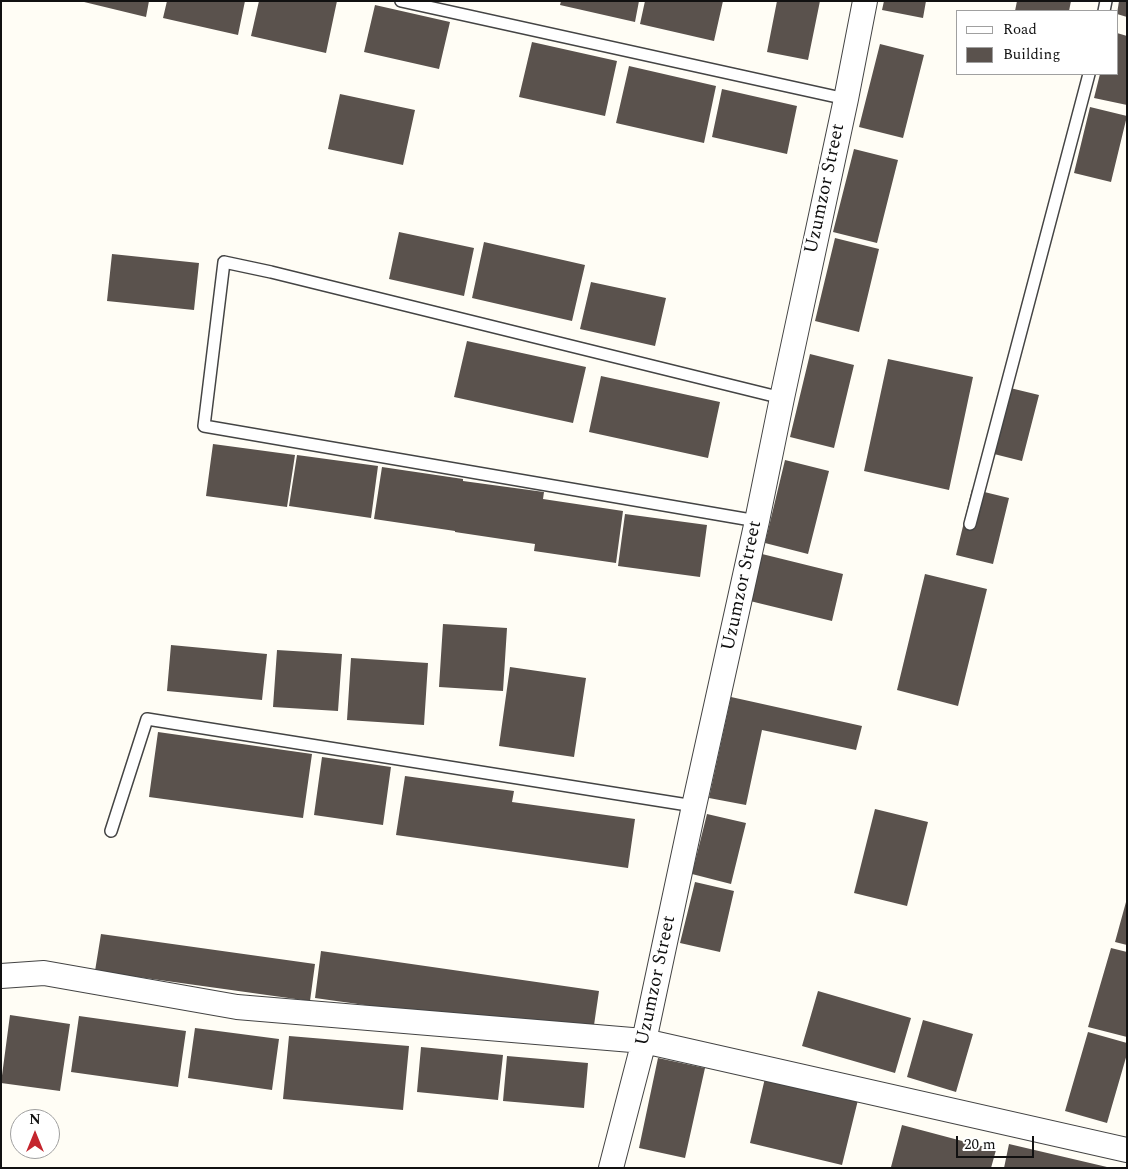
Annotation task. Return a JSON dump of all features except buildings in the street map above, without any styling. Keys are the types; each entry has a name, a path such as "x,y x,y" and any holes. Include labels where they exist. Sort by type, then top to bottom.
{"street":[{"name":"Uzumzor Street","path":"612,1168 644,1041 757,521 865,1"},
{"path":"1,976 44,973 237,1007 644,1041 1127,1150"}],"lane":[{"path":"401,1 453,7 846,99"},
{"path":"970,524 1089,75"},
{"path":"757,521 204,426 224,262 782,398"},
{"path":"111,831 147,719 694,806"}]}
